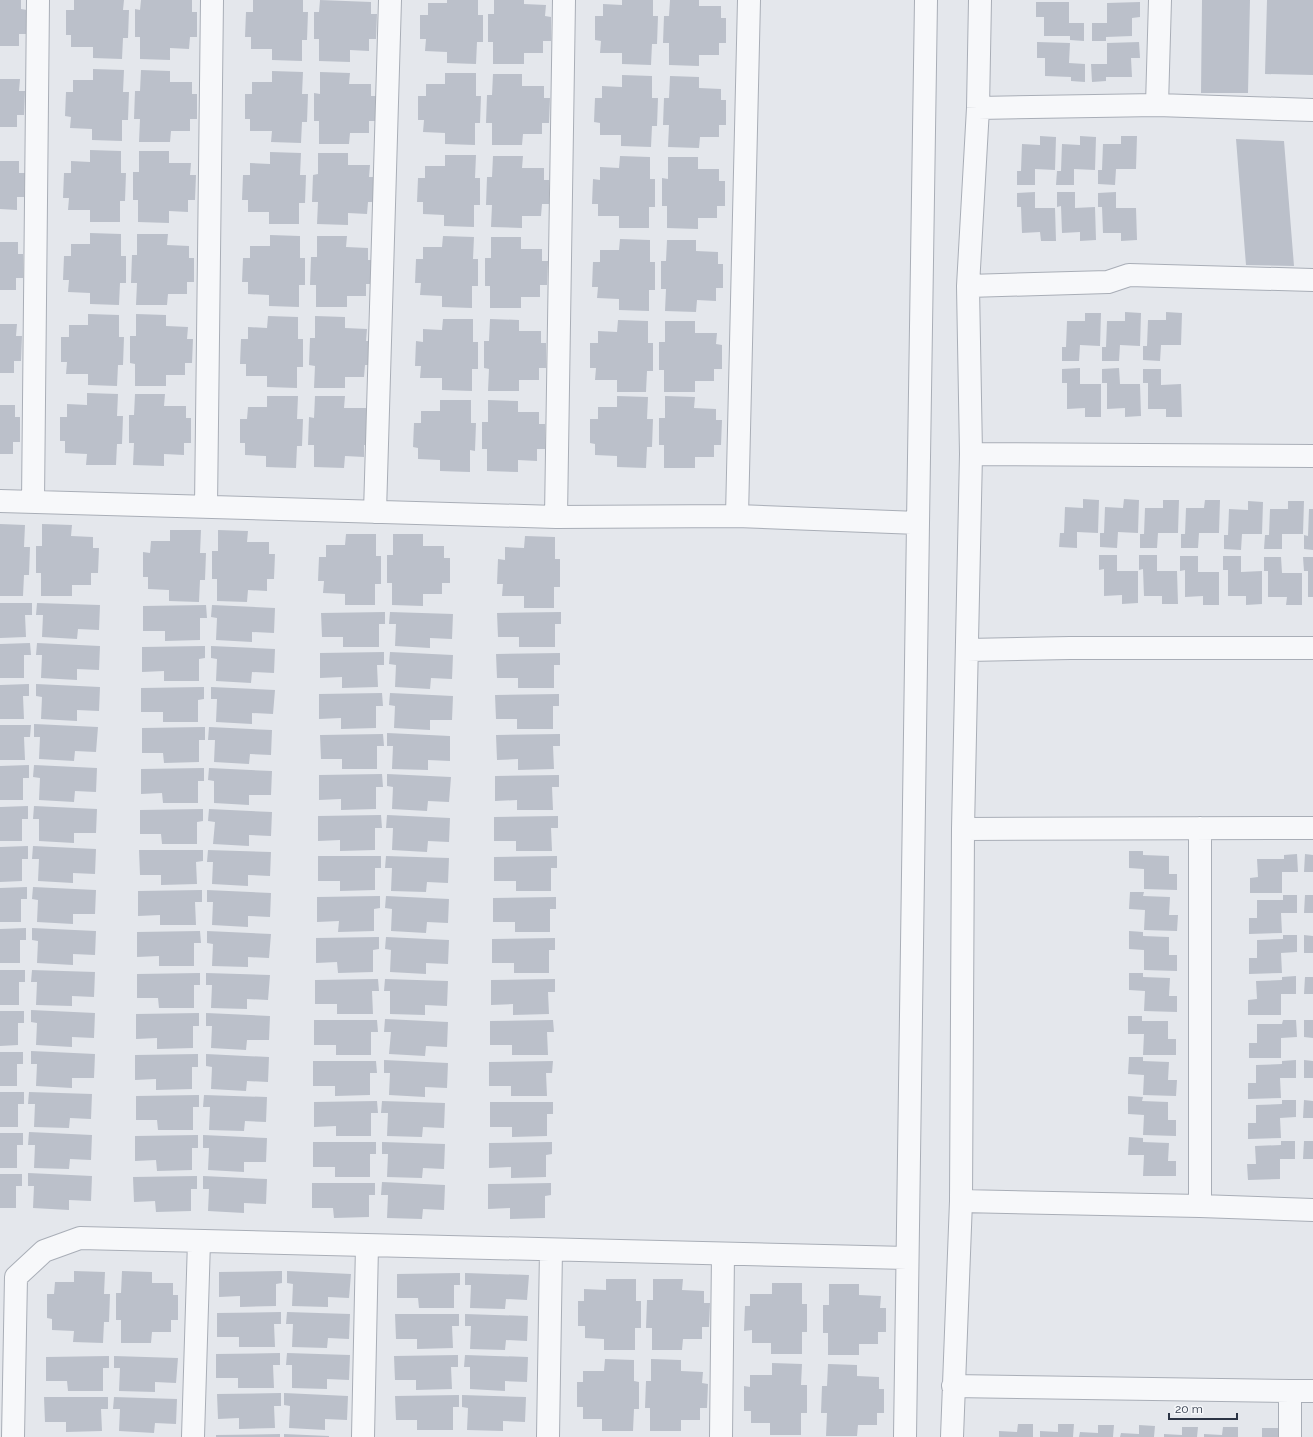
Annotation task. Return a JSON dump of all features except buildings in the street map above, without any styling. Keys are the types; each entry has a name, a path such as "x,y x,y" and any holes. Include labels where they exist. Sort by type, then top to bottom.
{"street":[{"path":"33,502 38,0"},
{"path":"206,507 212,0"},
{"path":"375,512 390,0"},
{"path":"556,517 564,0"},
{"path":"737,516 749,0"},
{"path":"905,1437 926,0"},
{"path":"952,1437 961,1201 963,829 971,454 968,286 978,108 980,0"},
{"path":"1157,105 1160,0"},
{"path":"978,108 1157,105 1313,110"},
{"path":"968,286 1108,282 1129,275 1313,280"},
{"path":"971,454 1313,456"},
{"path":"0,501 556,517 737,516 918,523"},
{"path":"967,650 1070,648 1313,648"},
{"path":"1200,828 1200,1206"},
{"path":"963,829 1313,828"},
{"path":"961,1201 1313,1210"},
{"path":"13,1437 16,1277 44,1251 80,1238 907,1258"},
{"path":"194,1437 198,1241"},
{"path":"363,1437 367,1246"},
{"path":"548,1437 552,1250"},
{"path":"721,1437 723,1254"},
{"path":"953,1386 1313,1391"},
{"path":"1290,1391 1290,1437"}]}
